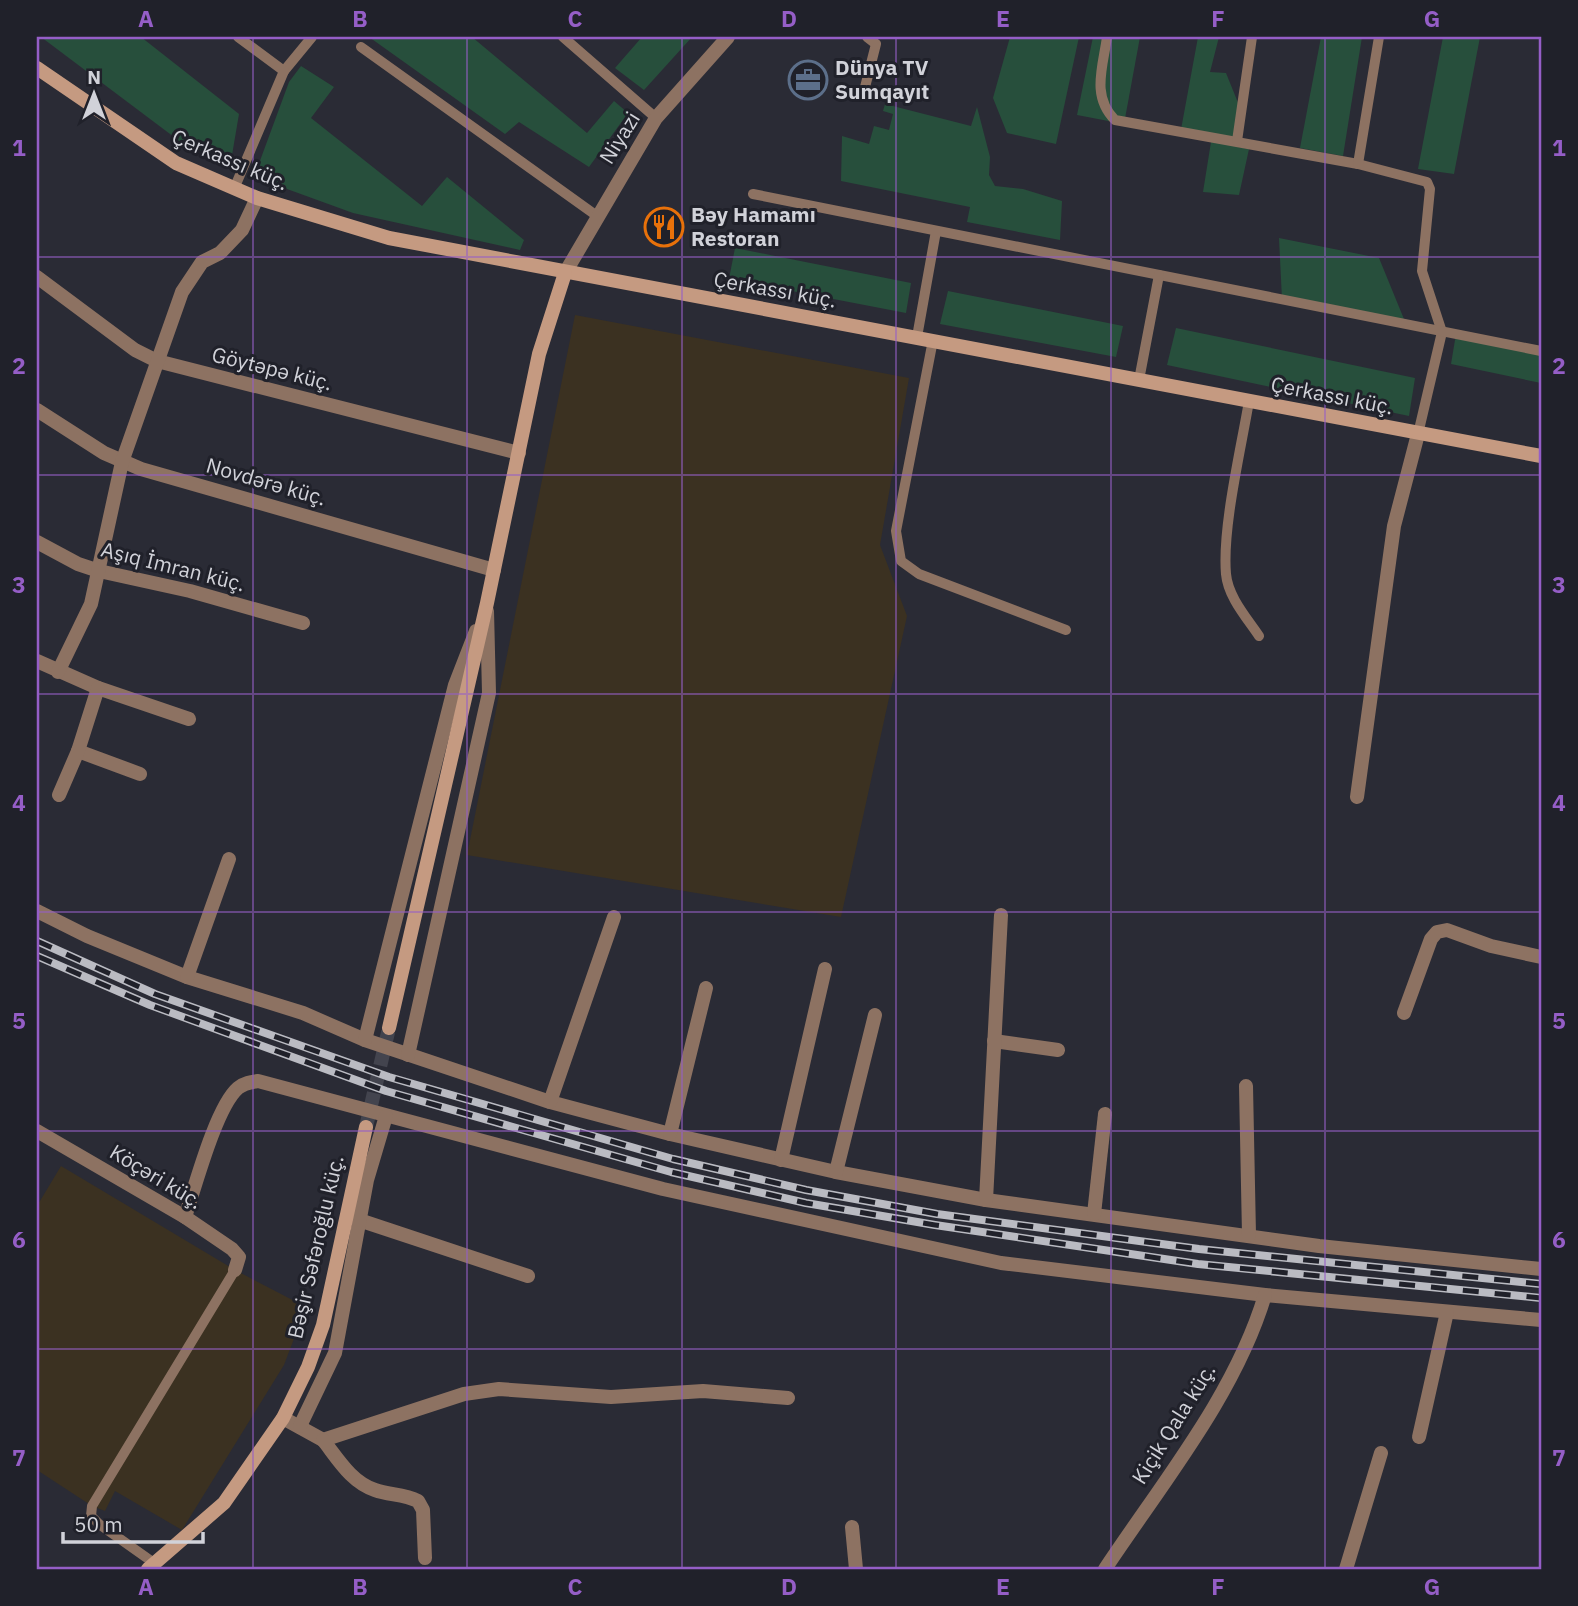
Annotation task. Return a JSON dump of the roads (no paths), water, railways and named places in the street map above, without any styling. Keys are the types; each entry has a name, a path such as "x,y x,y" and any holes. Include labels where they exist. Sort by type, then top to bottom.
{"street":[{"name":"Niyazi","path":"565,273 656,118 728,37"},
{"name":"Çerkassı küç.","path":"37,68 156,151 234,189 389,238 1541,456"},
{"path":"58,672 91,604 122,462 181,292 194,271 231,244 242,230 257,198"},
{"path":"389,1028 487,603 545,330 565,273"},
{"name":"Göytəpə küç.","path":"37,277 135,350 157,361 519,453"},
{"name":"Novdərə küç.","path":"37,410 122,462 494,570"},
{"path":"1357,797 1394,526 1418,434"},
{"name":"Aşıq İmran küç.","path":"37,542 99,572 190,591 303,623"},
{"path":"365,1041 455,685 487,603"},
{"path":"408,1055 489,693 487,603"},
{"path":"37,661 98,688 189,719"},
{"path":"59,796 78,751 98,688"},
{"path":"78,751 140,774"},
{"path":"187,977 229,859"},
{"path":"37,911 87,936 187,977 287,1007 365,1041 550,1102 670,1134 836,1172 986,1200 1249,1235 1541,1269"},
{"path":"986,1200 1001,915"},
{"path":"550,1102 614,917"},
{"path":"1404,1013 1430,939 1437,932 1447,930 1491,946 1541,957"},
{"path":"781,1160 825,968"},
{"path":"670,1134 706,988"},
{"path":"836,1172 875,1015"},
{"path":"994,1041 1058,1051"},
{"path":"185,1217 219,1121 236,1090 245,1083 272,1082 386,1116 676,1192 975,1258 1265,1295 1541,1320"},
{"path":"1246,1086 1249,1235"},
{"path":"1094,1214 1105,1114"},
{"path":"300,1426 335,1353 359,1220 386,1116"},
{"name":"Bəşir Səfəroğlu küç.","path":"151,1566 224,1503 283,1418 308,1367 323,1325 366,1126"},
{"name":"Köçəri küç.","path":"37,1132 185,1217 232,1249 239,1257 235,1270"},
{"path":"359,1220 528,1276"},
{"name":"Kiçik Qala küç.","path":"1105,1569 1223,1390 1257,1321 1265,1295"},
{"path":"1419,1437 1447,1312"},
{"path":"323,1440 464,1394 499,1389 611,1397 703,1391 788,1398"},
{"path":"283,1418 323,1440 351,1477 375,1490 407,1495 418,1501 423,1510 425,1558"},
{"path":"1346,1569 1381,1452"},
{"path":"852,1527 856,1569"}],"lane":[{"path":"238,37 284,71"},
{"path":"234,189 284,71 312,37"},
{"path":"563,37 656,118"},
{"path":"863,95 876,44 867,37"},
{"path":"1107,37 1099,92 1104,108 1115,120 1358,163 1427,182 1430,190 1422,271 1442,332 1418,434"},
{"path":"1237,141 1252,37"},
{"path":"1358,163 1379,37"},
{"path":"361,47 597,216"},
{"path":"753,194 1541,351"},
{"path":"918,337 936,231"},
{"path":"1139,380 1159,275"},
{"path":"933,340 897,531 896,547 901,561 919,574 1066,630"},
{"path":"1249,401 1229,530 1226,576 1237,605 1259,636"},
{"path":"151,1566 91,1516 92,1506 235,1270"}],"tunnel":[{"path":"366,1127 389,1028"}],"railway":[{"path":"37,941 155,994 389,1077 673,1159 806,1190 937,1214 1199,1249 1541,1284"},
{"path":"37,956 150,1005 386,1091 671,1172 806,1203 1198,1264 1541,1298"}],"place":[{"name":"Dünya TV Sumqayıt","path":"808,80"},
{"name":"Bәy Hamamı Restoran","path":"664,227"}]}
